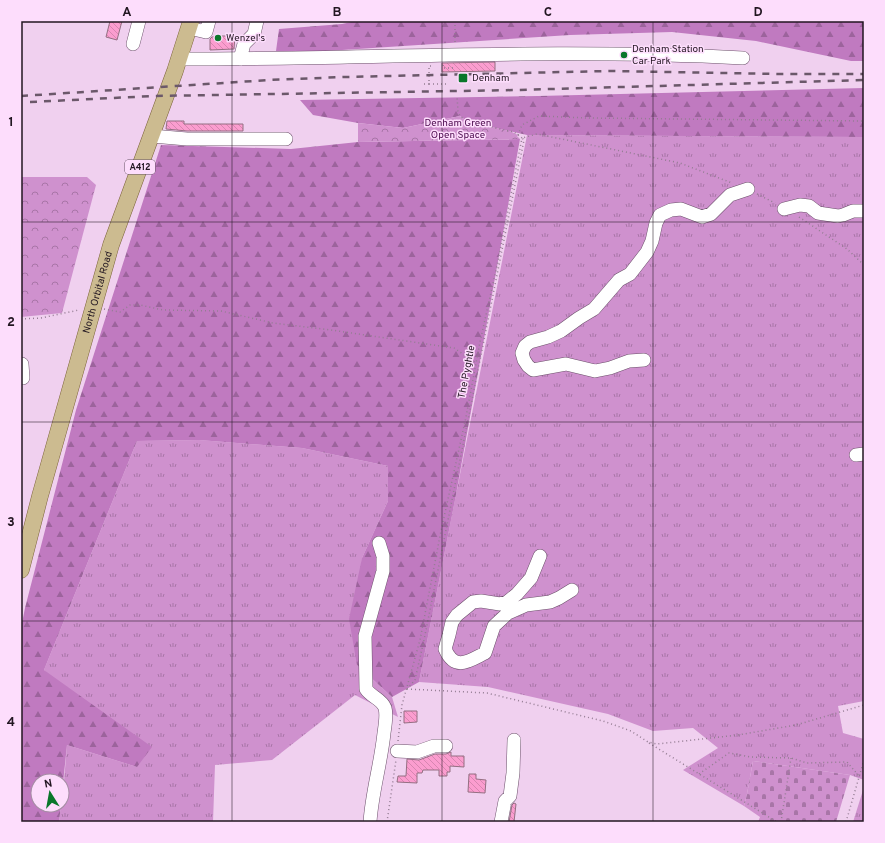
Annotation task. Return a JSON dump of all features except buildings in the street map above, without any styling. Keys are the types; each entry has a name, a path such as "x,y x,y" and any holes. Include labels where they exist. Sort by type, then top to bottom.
{"main road":[{"name":"North Orbital Road","path":"22,561 111,245 180,59 190,25"}],"street":[{"path":"133,44 139,21"},
{"path":"190,25 206,32 209,21"},
{"path":"240,59 244,44 254,34 257,21"},
{"path":"180,59 575,53 743,58"},
{"path":"152,136 187,139 286,139"},
{"path":"644,360 629,361 610,368 595,371 566,364 533,370 524,360 522,353 524,346 530,342 548,337 561,331 594,309 619,280 630,274 647,252 660,215 671,210 681,209 702,217 711,214 730,194 748,189"},
{"path":"784,208 800,205 809,206 818,213 838,216 853,211 864,211"},
{"path":"21,364 23,378 21,378"},
{"path":"370,822 371,802 382,750 386,710 382,702 369,694 366,689 364,636 382,571 383,556 379,542"},
{"path":"540,556 531,578 517,594 507,602 500,604 481,601 473,602 452,622 445,649 452,661 458,663 466,662 485,652 494,626 508,613 526,605 550,602 572,590"},
{"path":"501,822 505,801 510,796 513,772 514,740"},
{"path":"396,751 417,752 434,746 446,746"}],"path":[{"path":"455,21 455,45"},
{"path":"429,84 428,66 434,66"},
{"path":"424,84 446,84"},
{"path":"407,689 415,680 424,640 524,140 514,132 468,122 460,116 458,111 458,97"},
{"path":"518,135 522,125 539,116 588,118 864,121"},
{"path":"522,138 537,134 680,163 748,189 784,208 847,249 864,265"},
{"name":"The Pyghtle","path":"407,689 420,640 522,138"},
{"path":"21,319 41,318 94,307 120,312 130,305 140,305 163,310 221,311 273,323 454,348 476,363"},
{"path":"407,689 487,693 603,722 631,731 777,822"},
{"path":"648,742 657,744 738,735 796,725 864,705"},
{"path":"700,774 729,753 751,757 791,758 807,763 847,762 859,776"},
{"path":"780,822 791,758"},
{"path":"846,822 864,760"}],"green space":[{"path":"356,21 864,21 864,61 851,61 756,41 672,32 570,35 327,51 276,51 279,29 342,24"},
{"path":"864,88 864,137 527,135 468,122 460,116 403,128 358,123 313,115 300,100 538,96"},
{"name":"Denham Green Open Space","path":"460,116 468,122 510,131 518,135 517,136 520,139 358,142 358,123 403,128"},
{"path":"527,135 864,137 864,701 838,706 843,733 864,739 864,780 850,775 753,761 744,806 683,770 718,748 693,728 653,731 608,714 488,687 419,682"},
{"path":"520,139 455,500 419,682 392,697 357,665 349,619 362,558 388,501 388,466 302,448 199,440 137,441 44,670 152,747 137,767 67,745 64,773 30,773 30,813 60,813 59,822 21,822 21,628 25,608 76,410 161,145 291,149 358,142"},
{"path":"21,177 87,177 96,185 62,313 21,317"},
{"path":"199,440 302,448 388,466 388,501 362,558 357,665 392,697 398,717 355,695 272,760 215,765 213,822 59,822 60,813 70,813 70,773 65,773 67,745 137,767 44,670 137,441"},
{"path":"753,761 850,775 836,822 758,822 760,817 744,806"},
{"path":"864,787 864,822 853,822"}],"railway":[{"path":"21,96 269,80 344,77 609,71 864,74"},
{"path":"30,102 154,96 517,90 864,80"}],"place":[{"name":"Wenzel's","path":"218,38"},
{"name":"Denham Station Car Park","path":"624,55"},
{"name":"Denham","path":"463,78"}]}
